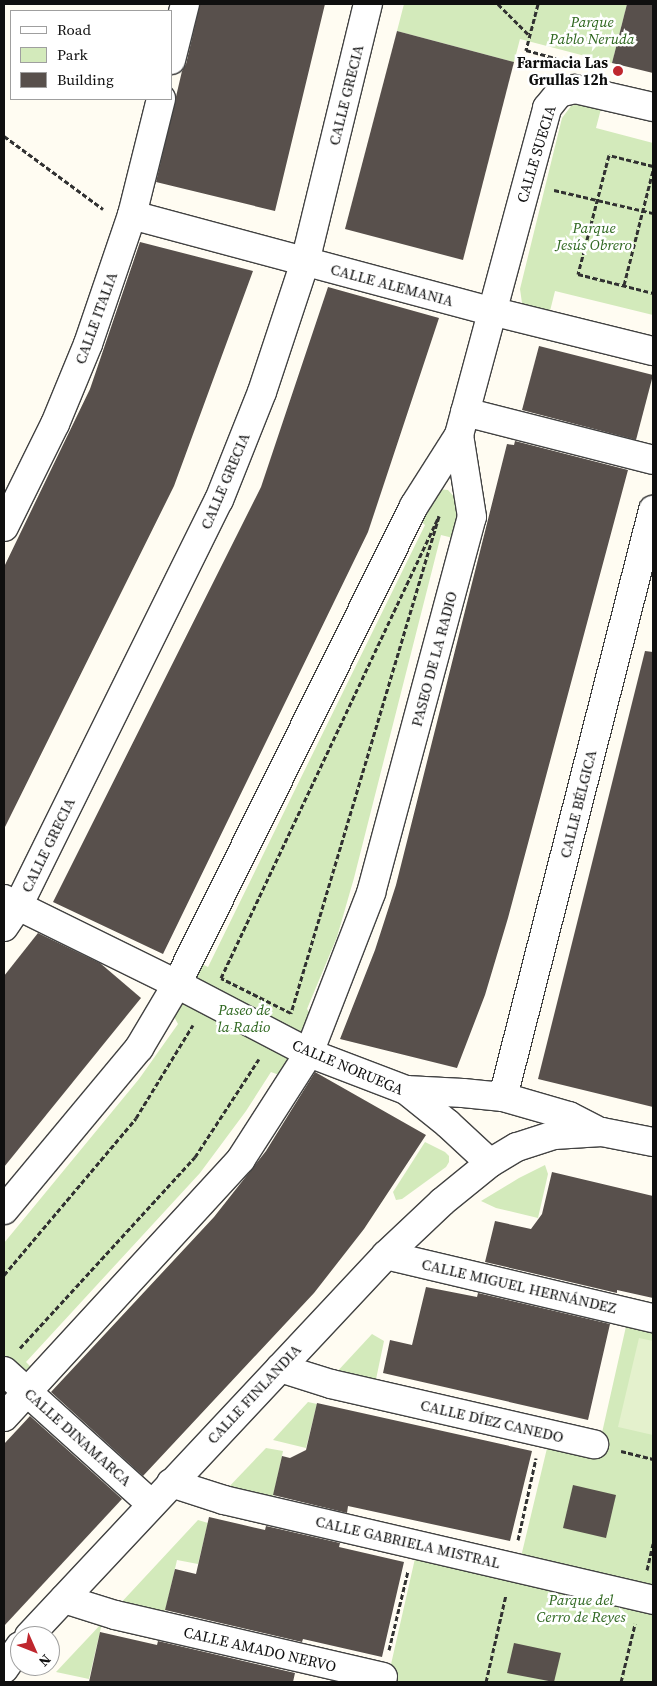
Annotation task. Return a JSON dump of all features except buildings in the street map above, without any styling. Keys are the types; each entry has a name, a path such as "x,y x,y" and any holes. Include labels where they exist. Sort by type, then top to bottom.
{"street":[{"path":"172,56 186,4"},
{"name":"CALLE GRECIA","path":"9,911 220,500 262,392 305,262 368,4"},
{"name":"CALLE SUECIA","path":"491,311 547,108 559,93 575,89 653,108"},
{"name":"CALLE ITALIA","path":"4,527 55,424 88,344 130,222 162,100"},
{"name":"CALLE ALEMANIA","path":"130,222 305,262 653,351"},
{"name":"PASEO DE LA RADIO","path":"4,1210 139,1048 177,984 414,506 462,424 491,311"},
{"path":"462,424 653,460"},
{"name":"PASEO DE LA RADIO","path":"4,1417 241,1159 309,1052 371,893 472,517 462,424"},
{"path":"428,483 442,477 453,480 468,491"},
{"name":"CALLE BÉLGICA","path":"503,1097 653,510"},
{"name":"CALLE NORUEGA","path":"9,911 177,984 309,1052 406,1090 448,1124 490,1163"},
{"path":"406,1090 463,1092 503,1097 569,1116 602,1132 653,1142"},
{"name":"CALLE FINLANDIA","path":"38,1626 386,1255 442,1202 490,1163 517,1147 554,1135 602,1132"},
{"name":"CALLE MIGUEL HERNÁNDEZ","path":"386,1255 653,1318"},
{"name":"CALLE DINAMARCA","path":"10,1361 28,1391 151,1504"},
{"name":"CALLE DÍEZ CANEDO","path":"280,1368 331,1384 594,1444"},
{"name":"CALLE GABRIELA MISTRAL","path":"171,1483 224,1500 512,1566"},
{"path":"512,1566 653,1600"},
{"name":"CALLE AMADO NERVO","path":"64,1599 114,1615 383,1677"}],"path":[{"path":"498,4 530,36"},
{"path":"538,4 526,50 569,62"},
{"path":"4,136 130,222"},
{"path":"624,285 653,168 608,155 578,274 653,293"},
{"path":"526,184 653,213"},
{"path":"439,516 417,593 291,1013 221,978 439,516"},
{"path":"4,1275 136,1118 194,1024"},
{"path":"10,1361 196,1158 260,1058 252,1054"},
{"name":"CALLE GABRIELA MISTRAL","path":"512,1566 542,1432"},
{"path":"594,1444 653,1458"},
{"path":"383,1677 414,1544"},
{"path":"486,1682 512,1566"}],"green space":[{"name":"Parque Pablo Neruda","path":"404,4 627,4 612,63 520,39 514,62 397,31"},
{"name":"Parque Jesús Obrero","path":"585,102 602,105 596,128 653,143 653,315 555,291 549,315 529,310 522,303 520,289 562,118 571,106"},
{"name":"Paseo de la Radio","path":"437,489 448,490 456,499 458,512 453,538 441,535 354,878 337,937 307,1009 311,1015 282,1076 271,1072 246,1111 200,1173 26,1362 33,1369 4,1401 4,1243 139,1079 178,1024 173,1015 196,961 208,967 425,525 417,518"},
{"path":"425,1142 445,1152 449,1156 449,1162 446,1167 402,1199 396,1200 393,1192"},
{"path":"545,1165 548,1174 538,1218 496,1208 481,1201 519,1178"},
{"name":"Parque del Cerro de Reyes","path":"627,1322 653,1328 653,1682 387,1682 416,1554 520,1561 548,1444 597,1455"},
{"path":"372,1334 384,1341 375,1384 334,1375"},
{"path":"639,1338 653,1341 653,1435 618,1427"},
{"path":"308,1402 317,1404 306,1448 273,1440"},
{"path":"266,1448 283,1451 272,1502 225,1491"},
{"path":"198,1520 208,1523 198,1564 177,1560 164,1616 118,1606"},
{"path":"102,1623 89,1679 60,1673 60,1668"}],"place":[{"name":"Farmacia Las Grullas 12h","path":"618,71"}]}
